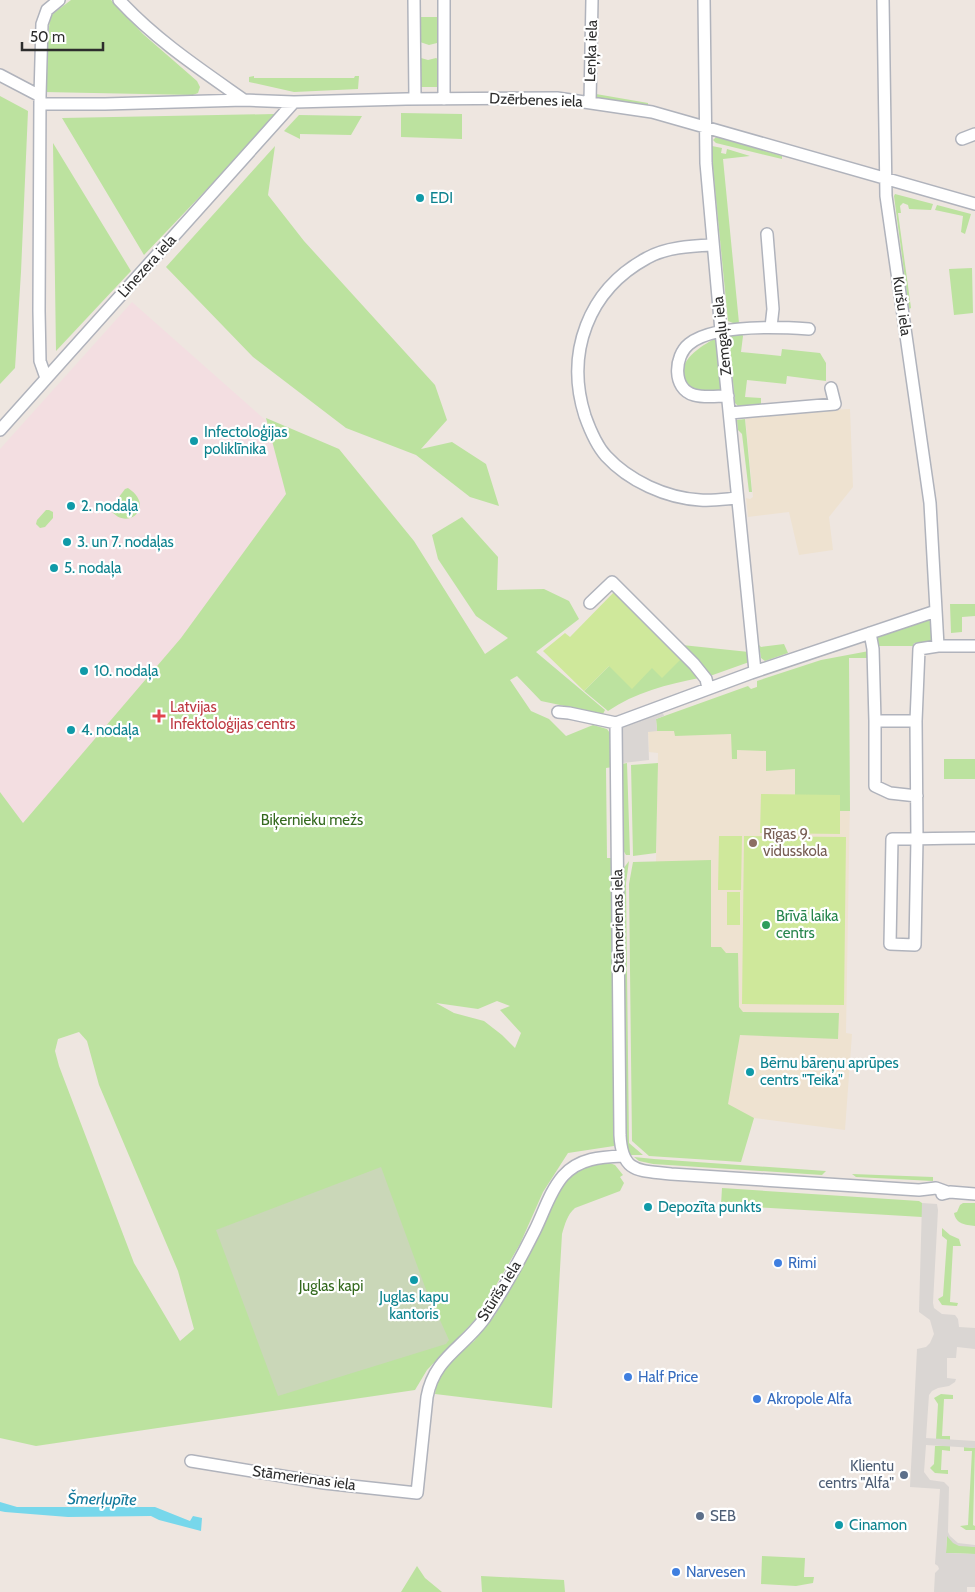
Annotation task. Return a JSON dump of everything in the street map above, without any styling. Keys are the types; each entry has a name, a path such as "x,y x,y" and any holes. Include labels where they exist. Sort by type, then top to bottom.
{"street":[{"path":"46,378 40,361 40,100 42,24 47,10 59,0"},
{"path":"119,0 150,31 172,49 244,100"},
{"path":"414,0 415,99"},
{"path":"444,0 444,100"},
{"name":"Leņķa iela","path":"590,102 592,0"},
{"name":"Zemgaļu iela","path":"704,0 705,154 755,672"},
{"name":"Kuršu iela","path":"883,0 886,196 930,503 938,646"},
{"path":"0,76 40,100"},
{"name":"Dzērbenes iela","path":"40,100 105,104 244,100 294,102 557,98 652,112 975,204"},
{"name":"Linezera iela","path":"0,430 294,102"},
{"path":"962,140 975,134"},
{"path":"766,234 773,308 771,327"},
{"path":"713,245 674,248 648,257 629,269 605,292 593,309 583,333 578,352 577,377 582,405 590,430 605,455 627,474 669,495 699,500 737,498"},
{"path":"728,396 708,397 692,395 684,388 679,380 677,367 680,354 689,343 721,331 771,327 810,329"},
{"path":"730,413 835,404 831,388"},
{"path":"590,603 612,582 694,664 706,679 708,688"},
{"path":"558,712 616,723 708,688 936,611"},
{"path":"870,633 873,649 875,786 890,793 917,796"},
{"path":"975,646 938,646 919,649 916,721 917,839 915,944 890,944 892,839 917,839 975,838"},
{"path":"875,721 916,721"},
{"name":"Stāmerienas iela","path":"616,723 620,1135 623,1156"},
{"path":"623,1156 631,1165 641,1170 671,1174 919,1190 936,1196 947,1192 975,1194"},
{"name":"Stūrīša iela","path":"417,1493 429,1384 438,1367 482,1321 509,1279 535,1230 549,1198 563,1176 576,1165 586,1160 623,1156"},
{"name":"Stāmerienas iela","path":"191,1461 324,1483 417,1493"}],"shaded area":[{"name":"Latvijas Infektoloģijas centrs","path":"132,302 402,541 210,847 0,823 0,449"},
{"path":"850,409 853,487 829,517 833,550 799,555 789,512 748,517 746,498 750,499 753,497 745,415"},
{"name":"Rīgas 9. vidusskola","path":"823,662 850,798 846,1033 852,1034 845,1130 754,1118 741,1157 656,862 658,753 649,752 648,731"},
{"path":"662,710 664,716 656,719 657,731 648,732 649,760 623,763 621,732 623,726"},
{"path":"922,1203 937,1204 938,1210 934,1308 942,1314 955,1315 958,1319 959,1327 975,1328 975,1349 957,1347 956,1358 947,1358 947,1378 956,1379 955,1382 949,1386 932,1391 929,1395 926,1438 975,1441 975,1448 926,1445 924,1472 930,1480 944,1482 949,1487 948,1532 950,1536 958,1543 975,1545 975,1547 959,1546 953,1543 947,1536 946,1553 975,1554 975,1587 967,1587 967,1592 934,1592 935,1573 939,1569 935,1564 940,1489 910,1487 917,1349 926,1347 934,1334 930,1320 919,1312"}],"green space":[{"path":"71,0 111,0 143,34 197,81 200,87 198,93 193,95 44,92 50,16"},
{"path":"420,17 438,17 437,43 429,45 420,42"},
{"path":"421,58 428,60 438,59 438,87 420,87"},
{"path":"254,76 254,78 354,78 359,76 358,89 294,92 249,82 249,77"},
{"path":"596,94 648,103 648,107 596,99"},
{"path":"0,96 28,111 15,368 0,384"},
{"path":"401,113 462,114 462,139 401,137"},
{"path":"274,114 273,120 144,255 62,118"},
{"path":"299,115 362,116 351,135 300,134 300,139 284,131"},
{"path":"716,137 782,156 782,159 716,143 713,140"},
{"path":"53,143 131,271 56,351"},
{"path":"275,146 268,195 304,241 435,385 447,420 421,449 452,442 486,464 499,506 470,497 416,455 346,428 253,357 166,267"},
{"path":"712,146 722,148 721,153 726,154 727,149 750,156 723,159 739,323 728,321"},
{"path":"895,194 933,204 931,210 909,209 908,205 903,203 900,206 901,213 898,213 911,308 909,309 894,196"},
{"path":"937,205 971,214 965,234 961,232 963,216 935,210"},
{"path":"972,268 973,313 954,315 949,269"},
{"path":"741,332 743,336 741,352 781,356 782,349 820,353 826,363 826,381 787,376 786,384 747,380 745,397 761,398 761,406 739,407 735,403 729,337 732,334"},
{"path":"714,339 717,339 722,392 694,393 684,380 684,367 691,355"},
{"name":"Biķernieku mežs","path":"266,418 339,449 414,541 485,654 508,638 476,616 438,559 432,535 462,517 498,557 497,590 544,589 569,601 579,619 536,652 605,710 603,714 541,701 517,676 510,680 531,711 549,719 566,736 593,725 607,729 612,736 613,767 606,768 607,858 613,858 614,1146 568,1153 543,1192 520,1244 477,1318 427,1370 415,1390 36,1446 0,1438 0,792 23,823 181,638 286,494","holes":["497,1001 510,1006 500,1010 521,1033 515,1048 484,1021 454,1013 436,1003 478,1009","79,1032 87,1041 99,1085 178,1271 194,1329 180,1341 134,1263 59,1066 55,1051 58,1039"]},
{"path":"745,419 752,492 749,492 742,434 738,430 737,420"},
{"path":"128,488 136,495 140,503 136,515 124,519 117,516 110,509 125,489"},
{"path":"46,510 53,512 53,518 45,527 40,528 36,524 37,520"},
{"path":"614,592 682,658 662,678 652,668 632,689 609,666 584,691 543,651 565,633 570,637"},
{"path":"950,604 975,604 975,616 962,617 962,632 951,633"},
{"path":"926,619 931,622 936,642 914,643 913,646 878,646 876,644 877,637 881,635"},
{"path":"784,644 788,653 765,661 761,658 759,645 761,647"},
{"path":"682,645 749,652 752,661 710,676"},
{"path":"869,651 868,658 849,658 850,811 840,811 840,795 795,795 795,769 766,771 766,751 737,750 737,759 732,759 731,734 675,736 674,731 657,731 656,719 748,686 751,689 757,687 757,681 821,660"},
{"path":"682,658 699,678 652,690 629,699 608,711 584,691 609,666 652,668"},
{"path":"944,759 975,759 975,779 944,779"},
{"path":"627,763 630,855 626,855 623,850 622,764"},
{"path":"658,763 656,853 633,856 631,765"},
{"path":"761,794 840,795 840,834 760,833"},
{"path":"719,836 742,836 741,890 718,890"},
{"path":"744,836 846,837 844,1005 742,1004"},
{"path":"711,860 711,947 721,947 726,953 738,953 739,1007 743,1012 839,1013 838,1039 740,1035 728,1104 754,1118 741,1162 649,1156 632,1141 629,884 633,862"},
{"path":"629,861 626,883 629,1143 643,1155 630,1155 625,1140 623,869"},
{"path":"727,892 740,892 740,925 727,925"},
{"path":"634,1157 826,1171 822,1175 653,1164 639,1161"},
{"path":"607,1162 615,1165 623,1175 620,1177 624,1183 620,1191 575,1208 565,1223 562,1234 552,1408 435,1394 437,1379 449,1362 474,1341 495,1315 560,1190 571,1176 582,1168"},
{"name":"Juglas kapi","path":"381,1167 425,1287 449,1340 446,1344 278,1396 216,1230"},
{"path":"852,1174 933,1177 933,1181 856,1177"},
{"path":"722,1188 919,1201 922,1203 922,1217 721,1205"},
{"path":"963,1203 975,1203 975,1226 961,1223 955,1217 954,1213 957,1212"},
{"path":"942,1228 950,1235 959,1239 961,1246 953,1246 950,1302 958,1303 957,1306 942,1305 938,1299 943,1296 947,1240 942,1236"},
{"path":"941,1394 953,1395 953,1399 944,1399 942,1436 950,1436 950,1440 936,1439 938,1404 934,1398"},
{"path":"935,1446 950,1446 950,1451 942,1450 941,1470 948,1470 948,1474 935,1473 930,1468 934,1464"},
{"path":"964,1447 975,1448 973,1525 975,1530 966,1530 960,1526 968,1525 972,1451 964,1451"},
{"path":"947,1535 956,1543 975,1547 975,1554 946,1553"},
{"path":"762,1556 805,1558 804,1577 814,1577 813,1583 796,1586 761,1584"},
{"path":"417,1566 425,1578 442,1592 401,1592"},
{"path":"481,1576 564,1580 565,1592 482,1592"}],"water":[{"path":"0,1502 17,1507 155,1507 190,1521 193,1516 202,1518 201,1531 159,1520 151,1516 68,1517 5,1512 0,1511"}],"place":[{"name":"EDI","path":"420,198"},
{"name":"Infectoloģijas poliklīnika","path":"194,441"},
{"name":"2. nodaļa","path":"71,506"},
{"name":"3. un 7. nodaļas","path":"67,542"},
{"name":"5. nodaļa","path":"54,568"},
{"name":"10. nodaļa","path":"84,671"},
{"name":"Latvijas Infektoloģijas centrs","path":"159,716"},
{"name":"4. nodaļa","path":"71,730"},
{"name":"Rīgas 9. vidusskola","path":"753,843"},
{"name":"Brīvā laika centrs","path":"766,925"},
{"name":"Bērnu bāreņu aprūpes centrs \"Teika\"","path":"750,1072"},
{"name":"Depozīta punkts","path":"648,1207"},
{"name":"Rimi","path":"778,1263"},
{"name":"Juglas kapu kantoris","path":"414,1280"},
{"name":"Half Price","path":"628,1377"},
{"name":"Akropole Alfa","path":"757,1399"},
{"name":"Klientu centrs \"Alfa\"","path":"904,1475"},
{"name":"SEB","path":"700,1516"},
{"name":"Cinamon","path":"839,1525"},
{"name":"Narvesen","path":"676,1572"}],"water label":[{"name":"Šmerļupīte","path":"102,1499"}]}
